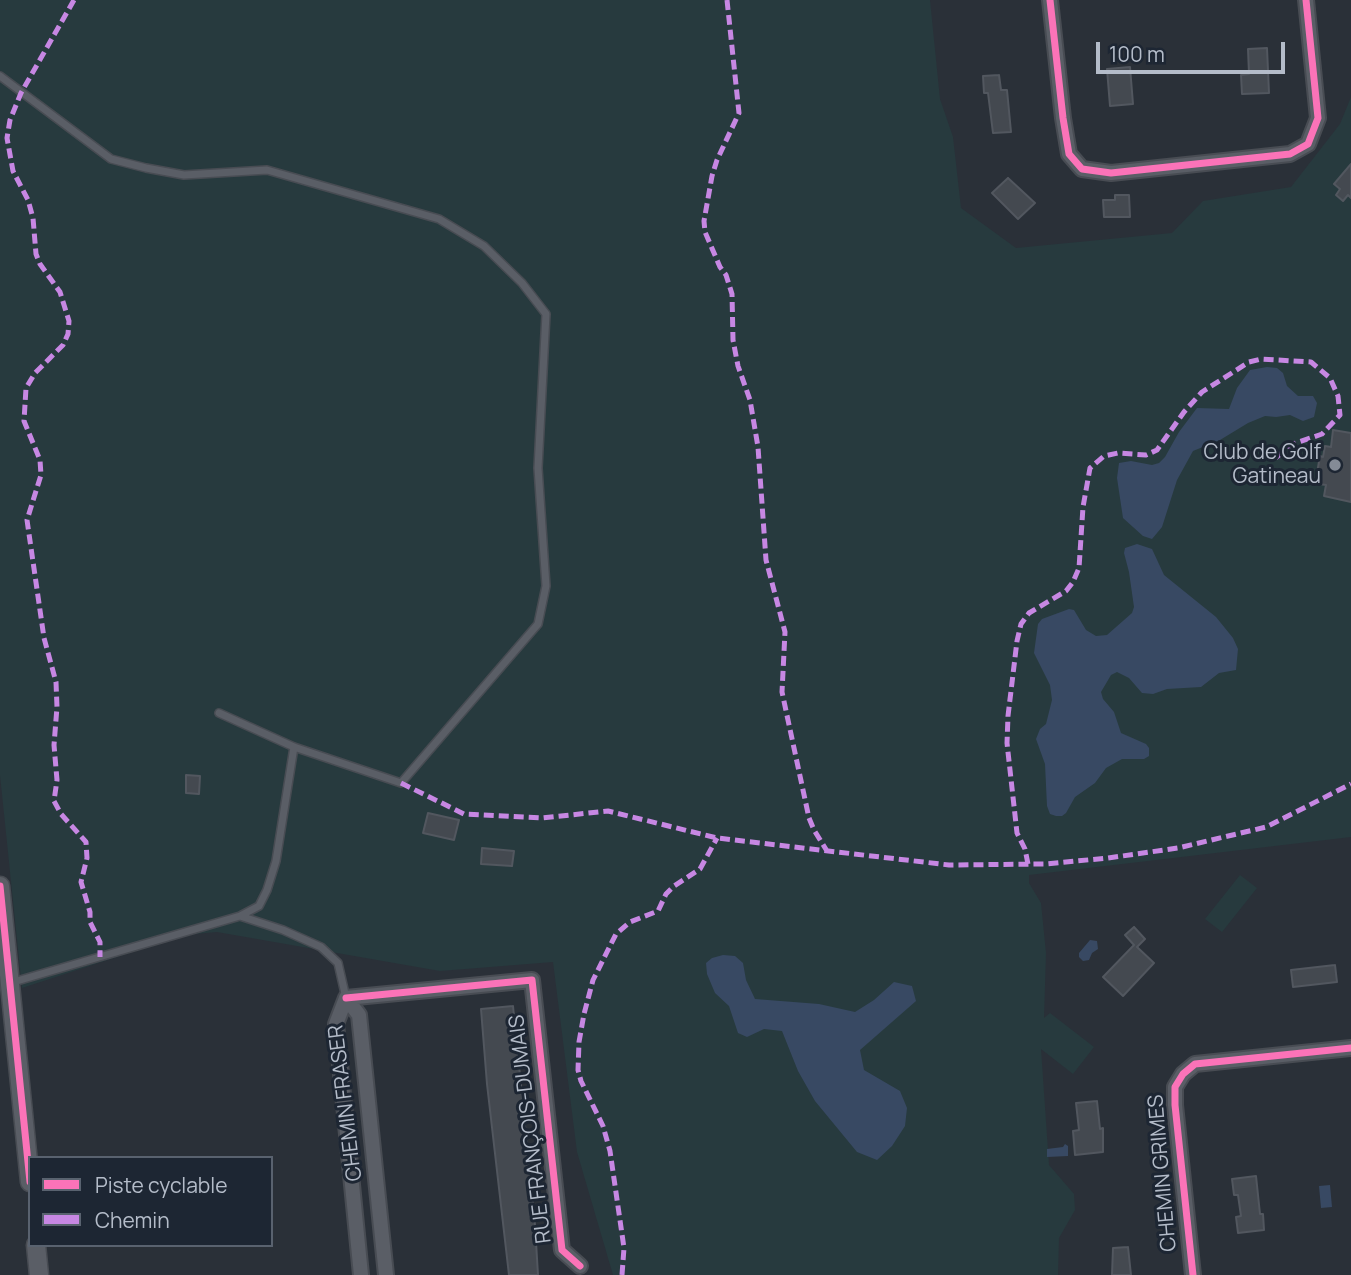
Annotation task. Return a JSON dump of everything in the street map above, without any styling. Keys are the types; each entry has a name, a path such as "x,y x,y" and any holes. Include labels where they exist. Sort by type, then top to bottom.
{"street":[{"path":"1050,0 1069,154 1082,169 1111,173 1290,154 1307,144 1318,118 1306,0"},
{"path":"0,886 28,1162"},
{"name":"RUE FRANÇOIS-DUMAIS","path":"346,998 532,980 562,1250 580,1266"},
{"name":"CHEMIN FRASER","path":"346,998 336,1024 361,1275"},
{"name":"CHEMIN FRASER","path":"346,998 359,1015 386,1275"},
{"name":"CHEMIN GRIMES","path":"1193,1275 1175,1105 1175,1087 1184,1074 1195,1064 1351,1048"},
{"path":"36,1247 39,1275"}],"lane":[{"path":"0,76 111,159 184,175 267,170 439,219 484,246 522,283 546,314 538,468 546,586 538,624 401,783 294,747 219,713"},
{"path":"10,983 240,916 259,906 276,861 294,747"},
{"path":"240,916 283,930 321,947 338,963 346,998"}],"green space":[{"name":"Club de Golf Gatineau","path":"0,0 930,0 940,99 953,137 961,208 1016,248 1172,233 1203,201 1291,187 1340,124 1351,97 1351,837 1029,875 1029,883 1041,903 1046,953 1044,1018 1050,1013 1094,1047 1073,1074 1041,1049 1049,1165 1074,1194 1075,1210 1059,1238 1058,1275 613,1275 577,1152 553,962 440,971 217,932 184,935 22,988 0,775"},
{"path":"1240,875 1257,888 1222,932 1205,919"}],"water":[{"path":"1277,368 1283,373 1287,386 1298,396 1313,396 1317,403 1314,417 1303,421 1290,415 1265,416 1193,451 1177,480 1162,527 1152,539 1143,536 1123,518 1117,478 1119,463 1159,463 1197,408 1229,409 1237,388 1250,370"},
{"path":"1137,544 1152,549 1164,575 1216,617 1233,638 1238,649 1236,670 1219,673 1201,687 1167,689 1153,694 1142,693 1129,678 1117,672 1111,675 1101,692 1103,699 1114,712 1121,733 1146,744 1149,756 1144,759 1122,759 1106,768 1095,783 1075,797 1066,813 1056,816 1050,814 1047,806 1045,764 1036,739 1040,729 1046,724 1052,700 1050,685 1034,653 1038,624 1042,619 1069,609 1074,610 1086,630 1096,636 1107,635 1132,613 1134,607 1124,553 1125,548"},
{"path":"1090,940 1097,941 1098,949 1092,953 1089,960 1083,961 1079,953"},
{"path":"723,955 735,956 743,963 746,980 755,999 819,1004 855,1012 894,982 912,986 916,1001 860,1050 864,1070 900,1091 907,1108 905,1126 892,1146 877,1160 857,1152 815,1101 798,1071 782,1031 764,1029 747,1037 738,1033 729,1006 715,993 707,974 706,963"},
{"path":"1065,1144 1068,1146 1068,1156 1047,1157 1047,1149 1063,1147"},
{"path":"1330,1185 1332,1207 1321,1208 1319,1186"}],"building":[{"path":"1267,48 1269,93 1242,94 1241,75 1249,74 1248,49"},
{"path":"1130,67 1133,104 1110,106 1107,69"},
{"path":"999,75 1001,90 1007,90 1011,132 993,133 983,76"},
{"path":"1351,164 1351,198 1348,195 1343,201 1336,195 1340,189 1334,184"},
{"path":"1008,178 1035,203 1018,219 992,193"},
{"path":"1115,195 1129,195 1130,217 1104,217 1103,200 1115,200"},
{"name":"Club de Golf Gatineau","path":"1333,430 1351,433 1351,502 1324,496 1326,485 1319,484 1321,474 1317,473 1320,456 1323,457 1325,446 1331,447"},
{"path":"186,775 200,776 199,794 186,793"},
{"path":"428,813 459,820 454,840 423,833"},
{"path":"482,848 514,851 512,866 481,864"},
{"path":"1134,927 1145,939 1137,947 1154,963 1123,996 1103,977 1134,945 1125,935"},
{"path":"1335,965 1337,982 1293,987 1291,970"},
{"path":"513,1006 538,1275 509,1275 487,1084 481,1009"},
{"path":"1097,1101 1100,1129 1103,1128 1103,1152 1075,1155 1073,1131 1079,1130 1076,1103"},
{"path":"1256,1176 1264,1230 1238,1233 1236,1217 1241,1216 1232,1179"},
{"path":"1128,1247 1131,1275 1112,1275 1113,1248"}],"marked path":[{"path":"74,0 21,93 10,120 7,138 13,171 28,200 33,218 36,254 60,292 69,321 68,334 63,345 35,373 26,388 24,421 40,460 41,475 27,520 44,638 56,682 54,745 57,780 54,801 61,814 86,842 87,858 81,882 90,912 90,922 100,942 100,957"},
{"path":"727,0 739,113 712,176 704,221 705,232 732,294 733,340 738,366 750,400 758,447 766,560 785,632 782,692 809,818 827,851"},
{"path":"1028,864 1025,849 1017,833 1007,743 1017,641 1021,624 1029,613 1066,591 1079,568 1083,507 1090,468 1104,456 1118,453 1146,455 1157,450 1202,392 1249,362 1261,359 1311,362 1330,378 1338,396 1340,415 1322,434 1293,444 1274,459"},
{"path":"401,783 464,814 542,818 608,811 717,838 949,865 1045,864 1178,848 1266,827 1351,784"},
{"path":"622,1275 624,1248 610,1151 603,1126 578,1070 584,1014 593,980 616,934 630,922 658,911 666,894 700,869 717,838"}],"cycle path":[{"path":"1050,0 1069,154 1082,169 1111,173 1290,154 1308,144 1318,118 1306,0"},
{"path":"0,886 28,1162"},
{"path":"346,998 532,980 562,1250 580,1266"},
{"path":"1193,1275 1175,1105 1175,1087 1183,1074 1195,1064 1351,1048"}],"place":[{"name":"Club de Golf Gatineau","path":"1335,465"}]}
